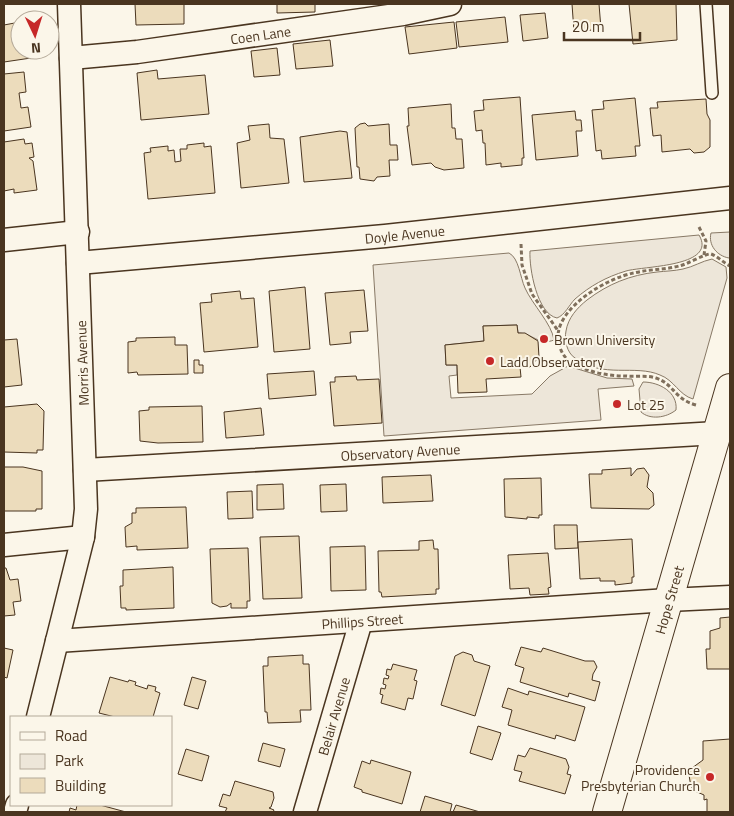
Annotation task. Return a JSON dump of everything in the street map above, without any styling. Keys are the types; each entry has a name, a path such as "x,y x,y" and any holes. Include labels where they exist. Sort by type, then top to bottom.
{"main road":[{"name":"Hope Street","path":"607,812 730,388"}],"street":[{"name":"Morris Avenue","path":"38,716 83,537 86,508 69,4"},
{"name":"Coen Lane","path":"71,58 138,52 394,15 450,4"},
{"name":"Doyle Avenue","path":"78,263 385,236 730,198"},
{"path":"4,240 78,232"},
{"name":"Observatory Avenue","path":"85,470 717,432"},
{"path":"4,544 83,537"},
{"name":"Phillips Street","path":"57,641 730,597"},
{"name":"Belair Avenue","path":"305,812 361,621"}],"lane":[{"path":"706,4 712,94"}],"path":[{"path":"699,226 706,241 704,256"},
{"path":"521,243 522,265 532,294 559,332"},
{"path":"696,405 682,401 664,382 655,377 611,375 571,362 560,349 559,332 561,324 580,300 609,282 633,273 683,266 704,256 713,255 730,266"}],"green space":[{"path":"730,232 729,258 721,255 714,249 710,237 711,233"},
{"path":"699,235 702,246 698,253 689,259 662,266 635,269 612,276 581,294 557,318 550,315 539,300 533,279 530,251"},
{"path":"509,253 515,259 525,288 550,327 554,340 544,341 518,333 517,325 483,326 484,341 445,345 446,365 457,365 457,375 449,376 451,398 532,394 550,376 568,366 607,378 632,379 634,386 598,389 601,420 384,436 373,265"},
{"path":"712,259 726,267 727,278 693,399 660,375 650,372 597,368 572,356 565,338 569,322 580,306 595,294 629,278 647,273 683,269"},
{"path":"643,382 661,386 671,393 676,404 676,410 668,415 658,417 645,415 641,412 639,389"}],"building":[{"path":"135,4 184,4 184,24 136,25"},
{"path":"277,4 315,4 315,12 277,13"},
{"path":"572,4 599,4 601,29 574,32"},
{"path":"629,4 676,4 677,40 633,44"},
{"path":"545,13 548,38 523,41 520,15"},
{"path":"505,17 508,42 459,47 456,22"},
{"path":"454,22 457,48 409,54 405,27"},
{"path":"10,24 10,60 18,60 4,62 4,25"},
{"path":"330,40 333,66 296,69 293,44"},
{"path":"277,48 280,75 254,77 251,51"},
{"path":"157,70 158,79 205,75 209,114 141,120 137,73"},
{"path":"24,72 26,92 19,93 21,108 28,107 31,127 4,131 4,74"},
{"path":"520,97 524,158 522,158 522,165 501,167 501,163 486,165 485,143 483,143 482,130 476,131 474,111 484,110 483,100"},
{"path":"635,98 640,146 635,146 636,156 602,159 601,150 596,151 592,110 604,109 603,101"},
{"path":"706,99 707,114 710,120 710,147 704,152 694,153 690,149 662,152 661,135 653,136 650,108 658,108 657,102"},
{"path":"451,104 452,128 455,128 456,139 462,139 464,168 444,170 435,167 431,163 412,165 407,126 409,126 408,108"},
{"path":"575,111 576,120 581,120 582,131 576,131 578,156 536,160 532,115"},
{"path":"365,123 368,126 389,124 390,145 397,145 398,160 389,160 390,176 377,177 374,181 360,179 359,167 357,167 355,128"},
{"path":"269,124 270,138 284,139 289,183 241,188 237,143 250,140 248,126"},
{"path":"340,131 347,132 352,178 304,182 300,137"},
{"path":"24,139 25,144 32,143 34,157 29,158 33,161 37,190 14,193 14,189 4,191 4,142"},
{"path":"204,143 204,147 211,146 215,193 148,199 144,153 151,152 150,148 168,146 168,151 174,150 175,162 181,161 180,149 187,149 187,145"},
{"path":"305,287 310,349 274,352 269,291"},
{"path":"364,290 368,331 350,332 351,343 330,345 325,293"},
{"path":"240,291 241,299 254,298 258,347 204,352 200,303 212,302 211,294"},
{"name":"Ladd Observatory","path":"517,325 518,333 525,333 538,341 539,357 530,367 520,367 521,377 486,379 487,392 458,393 457,365 446,365 445,345 484,341 483,326"},
{"path":"175,337 175,345 187,345 188,374 138,375 137,372 128,373 128,342 136,341 136,338"},
{"path":"17,339 22,385 4,387 4,340"},
{"path":"194,360 199,360 199,365 203,365 203,373 194,373"},
{"path":"314,371 316,395 269,399 267,374"},
{"path":"356,376 357,380 379,379 382,423 334,426 330,382 335,382 335,377"},
{"path":"37,404 44,411 43,450 37,450 37,453 4,452 4,407"},
{"path":"202,406 203,442 158,443 140,441 139,411 149,410 149,407"},
{"path":"261,408 264,435 226,438 224,412"},
{"path":"4,467 23,467 42,471 42,509 36,509 36,511 4,511"},
{"path":"631,468 631,476 637,469 644,468 649,475 647,487 653,493 654,505 649,509 591,508 589,474 602,474 602,470"},
{"path":"431,475 433,501 383,503 382,477"},
{"path":"541,478 542,515 539,515 539,518 527,517 527,519 505,517 504,479"},
{"path":"283,484 284,509 257,510 257,485"},
{"path":"346,484 347,511 321,512 320,485"},
{"path":"252,491 253,518 228,519 227,492"},
{"path":"186,507 188,548 137,550 137,546 126,547 125,527 132,523 132,513 136,513 136,508"},
{"path":"554,525 577,525 578,548 555,549"},
{"path":"299,536 302,598 263,599 260,537"},
{"path":"632,539 634,577 632,577 632,583 615,585 615,581 600,581 600,578 580,579 578,542"},
{"path":"433,540 434,549 438,549 439,589 436,589 436,594 382,597 381,592 379,592 378,551 419,550 419,541"},
{"path":"365,546 366,590 331,591 330,547"},
{"path":"248,548 250,601 247,601 247,608 231,608 231,603 220,607 212,603 210,549"},
{"path":"548,553 551,587 548,588 549,594 530,595 529,588 510,589 508,555"},
{"path":"173,567 174,608 126,610 126,608 121,608 120,586 123,586 123,570"},
{"path":"4,568 6,568 10,580 18,579 21,601 13,602 15,615 4,616"},
{"path":"730,617 730,669 707,669 706,649 710,649 710,631 720,628 720,618"},
{"path":"521,647 541,652 543,648 585,661 594,661 597,667 592,680 600,682 595,701 569,693 568,697 520,682 524,668 515,665"},
{"path":"4,648 13,650 7,678 4,677"},
{"path":"463,652 472,655 474,661 490,666 475,716 441,705 455,656"},
{"path":"303,655 303,664 309,664 311,710 300,710 301,722 268,723 267,712 265,712 263,666 268,666 268,657"},
{"path":"393,664 417,670 414,680 417,681 413,699 408,698 405,710 381,703 383,695 380,694 381,688 385,689 386,685 383,684 384,678 388,679 389,676 386,675 387,669 391,670"},
{"path":"110,677 128,682 129,680 136,682 135,685 147,689 148,685 156,687 155,691 160,693 153,716 111,716 99,713"},
{"path":"192,677 206,681 198,709 184,705"},
{"path":"508,688 528,695 529,691 585,707 575,741 556,735 555,739 508,725 512,710 502,707"},
{"path":"478,726 501,733 492,760 470,753"},
{"name":"Providence Presbyterian Church","path":"730,739 730,812 707,812 707,799 704,800 704,795 691,787 689,775 692,768 703,760 703,741"},
{"path":"263,743 285,749 280,767 258,761"},
{"path":"530,748 566,759 569,767 567,774 571,775 565,794 519,781 522,772 514,770 518,755 525,757"},
{"path":"186,749 209,756 202,781 178,774"},
{"path":"371,760 411,772 402,804 362,792 362,790 354,787 362,761 370,764"},
{"path":"235,781 273,792 274,798 269,808 274,810 273,812 225,812 227,808 219,806 223,794 230,796"},
{"path":"425,796 452,804 450,812 420,812"},
{"path":"456,805 480,812 453,812"},
{"path":"77,806 104,806 126,812 69,812 70,808 76,810"}],"place":[{"name":"Brown University","path":"544,339"},
{"name":"Ladd Observatory","path":"490,361"},
{"name":"Lot 25","path":"617,404"},
{"name":"Providence Presbyterian Church","path":"710,777"}]}
